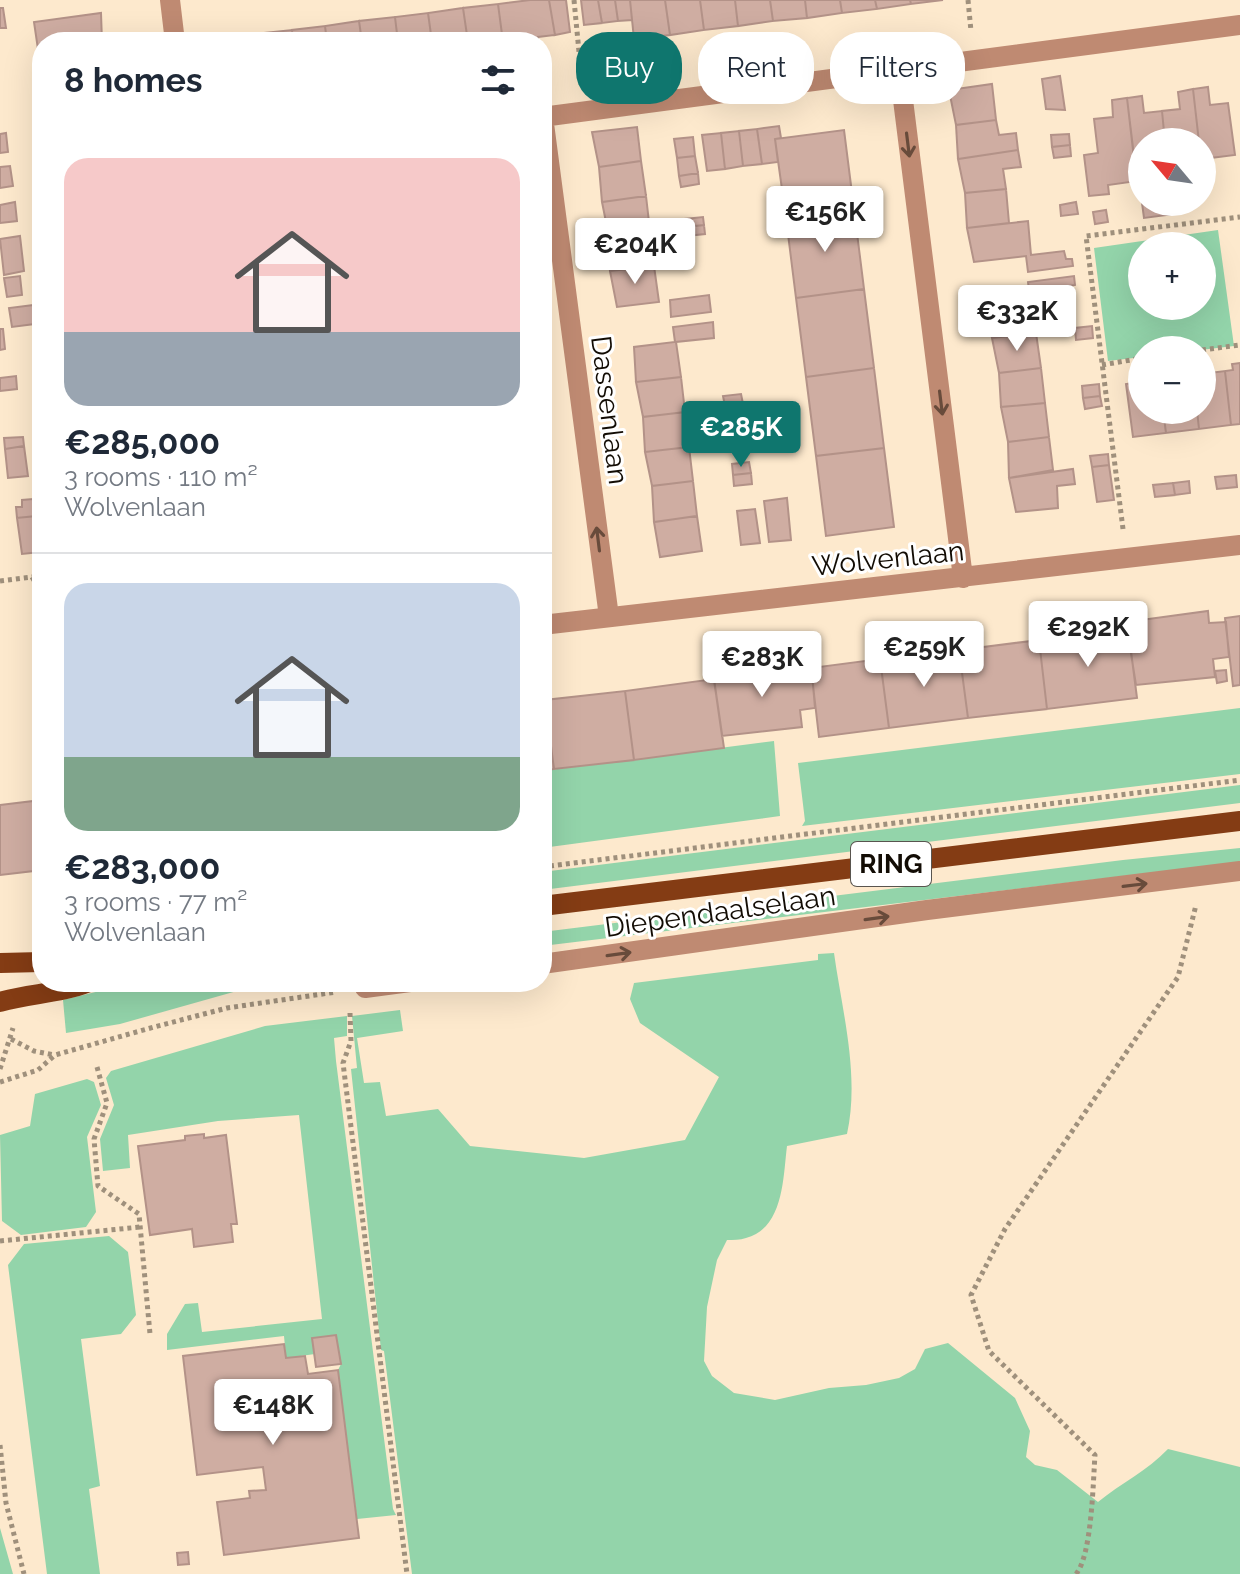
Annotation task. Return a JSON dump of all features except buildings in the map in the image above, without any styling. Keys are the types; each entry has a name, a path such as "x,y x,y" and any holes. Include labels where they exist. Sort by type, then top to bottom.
{"main road":[{"name":"Diependaalselaan","path":"552,905 1240,821"},
{"path":"0,963 32,962"},
{"path":"0,1002 54,992"}],"street":[{"path":"170,0 174,32"},
{"path":"965,60 1240,25"},
{"path":"552,115 830,77"},
{"path":"904,104 963,578"},
{"name":"Dassenlaan","path":"552,184 609,617"},
{"name":"Wolvenlaan","path":"552,624 1240,545"},
{"name":"Diependaalselaan","path":"552,963 927,910 1240,871"}],"path":[{"path":"574,0 585,110"},
{"path":"1127,558 1086,236 1240,217"},
{"path":"1216,348 1240,345"},
{"path":"1102,365 1128,360"},
{"path":"0,581 32,577"},
{"path":"552,866 1240,780"},
{"path":"1076,1574 1087,1540 1095,1455 989,1351 971,1295 1005,1229 1178,977 1203,876"},
{"path":"11,1039 34,1051 55,1055 227,1008 322,992"},
{"path":"350,1012 351,1041 343,1063 407,1574"},
{"path":"0,1069 15,1019"},
{"path":"0,1082 38,1070 55,1055"},
{"path":"97,1067 107,1103 94,1139 98,1186 139,1214 150,1334"},
{"path":"0,1241 140,1227"},
{"path":"0,1445 6,1503 24,1574"}],"green space":[{"path":"1218,230 1234,346 1216,348 1216,336 1128,336 1128,359 1108,361 1094,248 1128,243 1128,320 1216,320 1216,232 1204,232"},
{"path":"1240,708 1240,774 802,826 805,821 798,763"},
{"path":"774,741 780,816 552,847 552,770"},
{"path":"1240,785 1240,803 552,889 552,871"},
{"path":"1240,848 1240,862 552,945 552,931"},
{"path":"834,953 851,1066 851,1112 847,1134 787,1146 779,1200 768,1224 746,1238 727,1240 717,1260 707,1307 704,1361 712,1376 734,1393 775,1400 899,1378 915,1369 925,1349 948,1343 1015,1398 1030,1431 1026,1457 1035,1465 1057,1470 1098,1502 1168,1449 1240,1467 1240,1574 412,1574 384,1351 381,1350 351,1069 357,1068 352,1016 400,1010 403,1031 357,1038 364,1083 380,1082 386,1116 438,1109 470,1146 584,1158 685,1140 719,1077 640,1023 630,999 634,983 818,960 818,954"},
{"path":"96,992 233,992 120,1024 66,1033 63,1000"},
{"path":"347,1016 347,1036 334,1038 336,1061 396,1515 357,1519 336,1335 312,1338 315,1354 286,1358 284,1336 167,1350 167,1334 185,1304 198,1303 202,1332 322,1319 299,1115 218,1121 128,1135 130,1168 103,1171 100,1139 114,1105 106,1078 111,1071 265,1026"},
{"path":"87,1079 94,1082 101,1105 87,1137 96,1212 86,1227 21,1235 2,1221 0,1135 30,1126 35,1094"},
{"path":"109,1236 128,1252 136,1315 121,1334 81,1339 100,1486 89,1489 100,1574 47,1574 8,1265 24,1244"},
{"path":"0,1528 13,1574 0,1574"}]}
